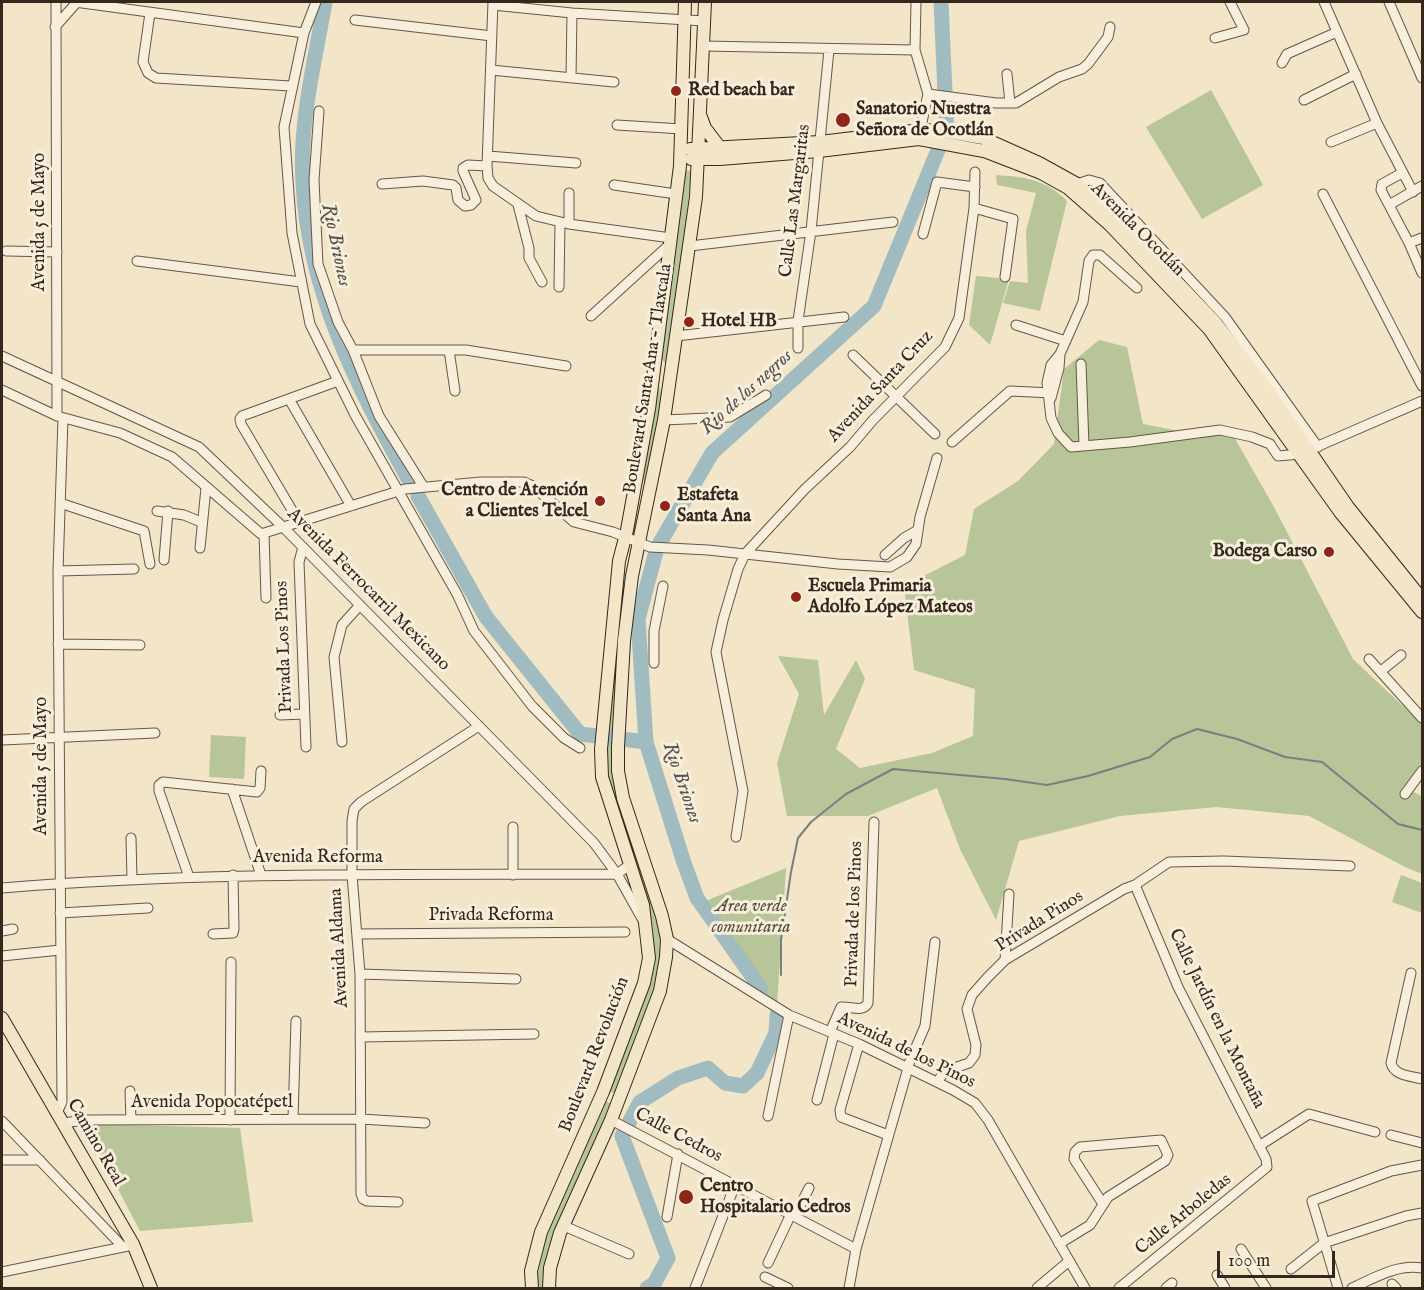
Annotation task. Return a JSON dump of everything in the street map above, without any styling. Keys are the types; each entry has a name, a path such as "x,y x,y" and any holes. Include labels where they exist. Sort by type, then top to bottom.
{"main road":[{"name":"Boulevard Santa Ana - Tlaxcala","path":"601,761 610,640 619,561 649,409 681,154 685,2"},
{"name":"Boulevard Santa Ana - Tlaxcala","path":"618,762 624,641 632,576 644,545 696,197 705,2"},
{"path":"696,197 705,172 720,154 700,116"},
{"name":"Avenida Ocotlán","path":"681,154 720,154 819,147 920,134 955,139 983,138 1039,163 1077,184 1117,219 1215,322 1269,392 1348,507 1422,599"},
{"name":"Avenida Ocotlán","path":"955,139 1041,173 1068,188 1110,225 1209,329 1309,450 1340,512 1422,612"},
{"path":"653,372 659,369 664,374 666,403"},
{"path":"610,640 624,641"},
{"path":"607,674 622,675"},
{"name":"Boulevard Revolución","path":"532,1288 531,1270 541,1232 603,1092 644,982 649,958 641,896 606,793 601,761"},
{"name":"Boulevard Revolución","path":"549,1288 550,1268 564,1226 617,1123 620,1099 660,991 666,957 667,939 662,916 623,798 618,762"},
{"name":"Camino Real","path":"2,1018 60,1118 151,1288"},
{"path":"603,1092 620,1099"}],"street":[{"name":"Avenida 5 de Mayo","path":"56,2 57,383 60,417 58,571 62,1102 60,1118"},
{"path":"55,27 76,2 304,33"},
{"path":"316,2 304,33 284,127 292,233 310,324 355,415 457,594 474,631 532,706 564,738 580,748"},
{"path":"916,2 915,50 928,94 920,134"},
{"path":"1215,38 1244,30 1230,2"},
{"path":"1324,2 1377,123 1413,192"},
{"path":"1389,2 1422,78"},
{"path":"671,241 536,216 493,186 488,178 488,156 493,3 572,13 704,21"},
{"path":"150,13 143,62 148,73 156,78 291,86"},
{"path":"571,78 572,13"},
{"path":"355,20 492,36"},
{"path":"928,94 996,103 1016,103 1059,77 1082,69 1098,52 1108,37 1110,27"},
{"path":"1282,63 1287,54 1337,32"},
{"path":"703,46 915,50"},
{"name":"Calle Las Margaritas","path":"798,348 798,321 811,231 829,50"},
{"path":"491,70 614,82"},
{"path":"1007,74 1010,103"},
{"path":"1304,100 1356,74"},
{"path":"320,111 314,180 318,264 338,322 353,350 379,416 423,486"},
{"path":"1331,142 1377,123"},
{"path":"616,125 682,129"},
{"path":"488,156 576,163"},
{"path":"382,184 423,181 453,185 456,188 458,200 465,206 471,205 476,200 463,168 468,165 488,166"},
{"name":"Avenida Santa Cruz","path":"745,554 805,489 850,447 945,347 959,318 974,208 975,172"},
{"path":"1402,173 1381,187 1422,273"},
{"path":"923,234 937,182 975,187"},
{"path":"614,185 676,194"},
{"path":"1389,205 1422,186"},
{"path":"559,287 568,193"},
{"path":"1323,194 1422,386"},
{"path":"518,205 529,248 529,258 542,282"},
{"path":"974,208 1013,219 1005,277"},
{"path":"690,246 893,222"},
{"path":"1409,243 1422,238"},
{"path":"591,316 671,241"},
{"path":"6,251 57,252"},
{"path":"1137,288 1100,255 1094,255 1089,261 1083,302 1054,371 1050,396 1051,418 1058,433 1071,447 1220,430 1252,437 1270,444 1278,456 1309,450 1422,401"},
{"path":"137,261 301,282"},
{"path":"676,336 844,316"},
{"path":"1016,325 1066,341"},
{"path":"353,350 466,350 566,366"},
{"path":"450,350 455,391"},
{"path":"854,355 935,434"},
{"name":"Avenida Ferrocarril Mexicano","path":"2,356 199,447 303,547 594,843 617,874 646,925"},
{"path":"1081,364 1084,446"},
{"path":"299,522 240,419 242,416 338,381"},
{"path":"2,390 60,417 120,433 172,457 261,534 398,491 423,486 524,482 533,486 574,522 613,532 644,545 890,567 907,557 916,544 937,458"},
{"path":"952,442 1010,391 1050,396"},
{"path":"664,420 730,417 737,415 766,395"},
{"path":"289,399 351,506"},
{"path":"200,548 206,488"},
{"path":"60,503 144,531 147,536 150,564"},
{"path":"157,511 184,514 201,522"},
{"path":"164,560 168,511"},
{"path":"885,555 904,538 918,530"},
{"path":"264,533 266,598"},
{"name":"Privada Los Pinos","path":"303,547 299,562 306,747"},
{"path":"736,837 743,791 717,645 738,569 745,554"},
{"path":"58,571 134,569"},
{"path":"654,663 654,631 663,586"},
{"path":"342,742 334,657 342,625 360,605"},
{"path":"58,644 140,645"},
{"path":"1381,671 1401,655"},
{"path":"1369,659 1422,718"},
{"path":"280,715 304,714"},
{"name":"Avenida Aldama","path":"398,1202 363,1199 361,1194 360,974 352,875 354,809 479,726"},
{"path":"2,740 155,734"},
{"path":"189,877 159,786 163,782 258,792 261,771"},
{"path":"1405,794 1422,771"},
{"path":"232,789 261,875"},
{"name":"Privada de los Pinos","path":"832,1033 841,1007 862,1009 868,1003 874,822"},
{"path":"513,827 513,874"},
{"path":"132,838 132,880"},
{"name":"Privada Pinos","path":"937,1082 945,1071 969,1063 975,1055 976,1045 967,1009 972,995 1005,960 1124,889 1135,885 1169,862 1224,861 1350,866"},
{"path":"617,874 631,864"},
{"name":"Avenida Reforma","path":"2,888 233,875 617,874"},
{"path":"213,934 233,933 233,875"},
{"name":"Calle Jardín en la Montaña","path":"1135,885 1178,987 1266,1159 1267,1167"},
{"path":"1005,960 1010,894"},
{"path":"60,914 148,908"},
{"path":"2,931 13,929"},
{"name":"Privada Reforma","path":"357,934 625,932"},
{"name":"Avenida de los Pinos","path":"667,939 789,1016 859,1044 975,1102 988,1120 1085,1288"},
{"path":"849,1288 856,1249 888,1136 908,1068 925,1026 935,942"},
{"path":"2,956 60,950"},
{"path":"231,962 232,1120"},
{"path":"1411,973 1391,1064 1392,1069 1396,1072 1422,1079"},
{"path":"360,974 516,979"},
{"path":"768,1116 789,1016"},
{"path":"293,1119 296,1021"},
{"path":"817,1100 832,1033"},
{"path":"360,1037 534,1034"},
{"path":"859,1044 840,1110 841,1117 888,1136"},
{"path":"130,1091 131,1120"},
{"path":"1259,1146 1309,1114 1375,1132"},
{"name":"Avenida Popocatépetl","path":"60,1118 84,1120 361,1119 425,1123"},
{"path":"2,1121 128,1246"},
{"name":"Calle Cedros","path":"617,1123 856,1249"},
{"path":"2,1135 17,1135"},
{"path":"1391,1135 1422,1143"},
{"path":"1059,1244 1090,1225 1108,1197 1165,1161 1168,1155 1161,1140 1080,1148 1075,1152 1074,1158 1103,1204"},
{"path":"667,1217 678,1154"},
{"path":"2,1160 40,1160"},
{"path":"1338,1288 1312,1201 1391,1171 1422,1165"},
{"name":"Calle Arboledas","path":"1119,1288 1267,1167"},
{"path":"695,1288 735,1185"},
{"path":"768,1263 809,1188"},
{"path":"1291,1269 1324,1244 1406,1216 1422,1213"},
{"path":"564,1226 629,1254"},
{"path":"2,1272 128,1246"},
{"path":"1242,1249 1266,1288"},
{"path":"1037,1288 1069,1261"},
{"path":"1352,1288 1384,1273 1412,1266 1422,1268"},
{"path":"1217,1275 1225,1288"},
{"path":"765,1277 783,1288"}],"green space":[{"path":"1211,90 1263,185 1202,219 1146,127"},
{"path":"682,170 692,171 668,366 660,357"},
{"path":"996,175 1034,180 1051,188 1067,201 1040,311 1003,303 1010,281 1028,283 1026,231 1036,193 997,185"},
{"path":"976,276 1009,279 990,345 969,325"},
{"path":"1099,340 1127,347 1143,424 1190,433 1234,437 1274,507 1353,659 1422,724 1422,765 1405,788 1422,796 1422,874 1309,816 1217,807 1120,816 1019,841 996,920 960,849 937,788 868,816 787,816 777,763 799,694 778,656 818,660 824,715 856,660 865,679 836,749 860,768 932,753 973,736 975,689 914,670 904,586 965,555 974,509 1018,481 1054,444 1064,369"},
{"path":"658,383 663,401 648,485 643,480"},
{"path":"608,674 622,675 616,761 662,940 656,989 618,1095 607,1090 650,958 604,777"},
{"path":"211,735 246,737 244,779 209,777"},
{"name":"Area verde comunitaria","path":"786,868 777,1005 770,1002 703,902"},
{"path":"1401,875 1422,883 1422,913 1392,902"},
{"path":"605,1101 614,1104 558,1231 548,1288 538,1288 537,1277 548,1231"},
{"path":"88,1124 240,1128 253,1222 140,1231 86,1128"}],"waterway":[{"name":"Rio Briones","path":"325,2 303,137 303,182 307,223 314,262 338,337 371,409 409,480"},
{"name":"Rio de los negros","path":"941,2 945,92"},
{"name":"Rio de los negros","path":"646,742 638,619 657,548 712,453 874,306 947,128 945,101"},
{"name":"Rio Briones","path":"418,496 486,617 580,734 646,742 697,898 761,989"},
{"path":"781,975 781,940 798,838 811,822 846,794 893,769 1047,785 1088,776 1150,757 1172,739 1197,729 1237,739 1285,757 1322,762 1398,824 1422,830"},
{"name":"Rio Briones","path":"647,1288 654,1284 668,1258 622,1136 640,1102 678,1078 708,1068 725,1083 743,1086 757,1073 776,1033 777,1015"}],"place":[{"name":"Red beach bar","path":"676,91"},
{"name":"Sanatorio Nuestra Señora de Ocotlán","path":"843,120"},
{"name":"Hotel HB","path":"689,322"},
{"name":"Centro de Atención a Clientes Telcel","path":"600,501"},
{"name":"Estafeta Santa Ana","path":"665,506"},
{"name":"Bodega Carso","path":"1329,552"},
{"name":"Escuela Primaria Adolfo López Mateos","path":"796,597"},
{"name":"Centro Hospitalario Cedros","path":"686,1197"}]}
